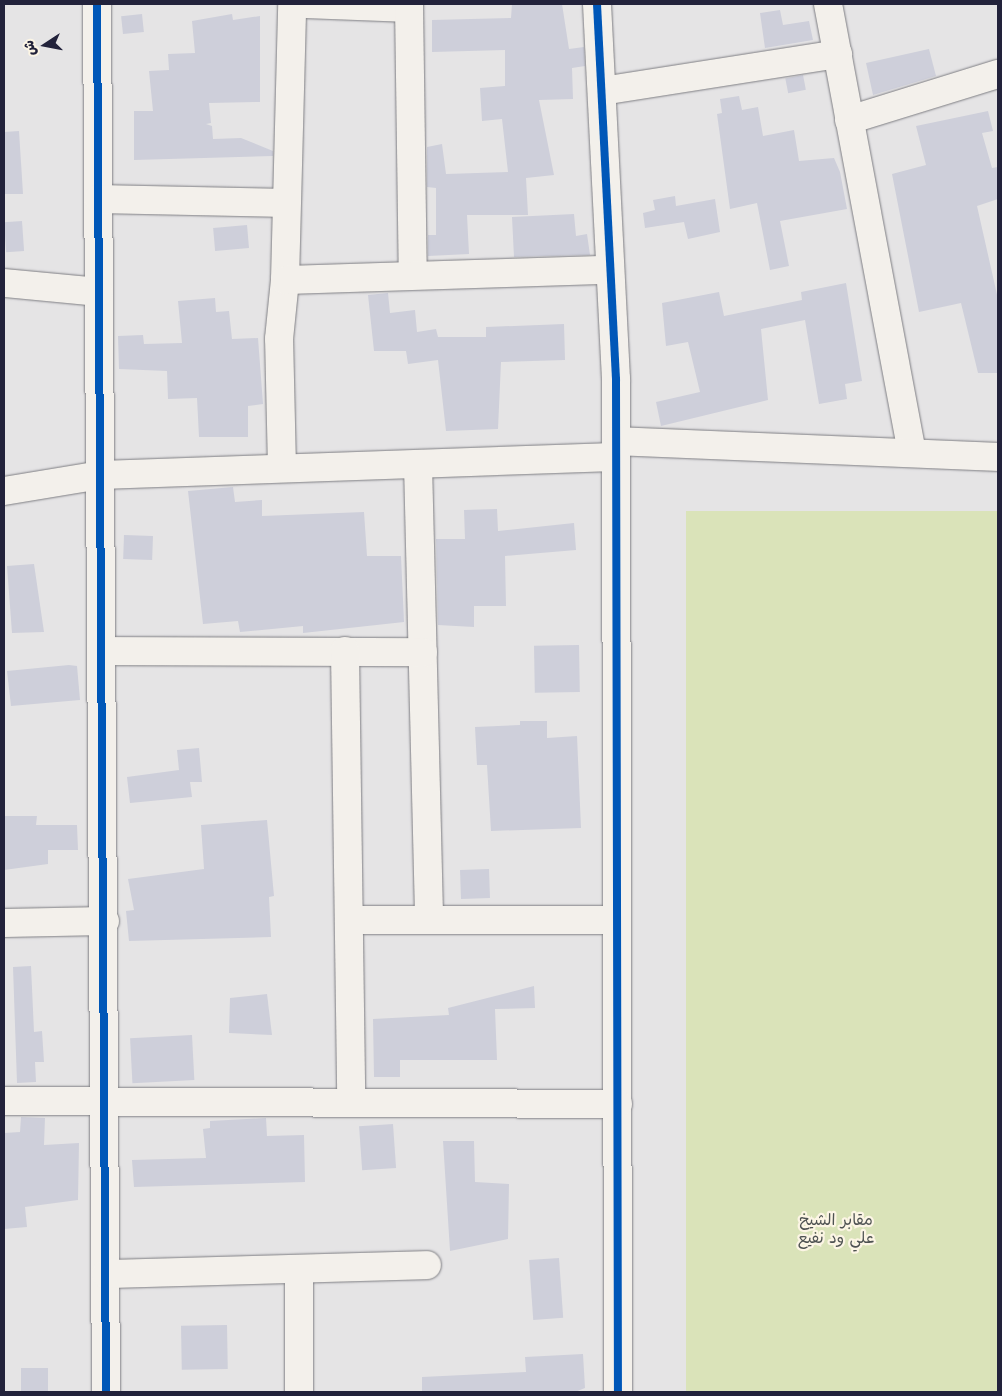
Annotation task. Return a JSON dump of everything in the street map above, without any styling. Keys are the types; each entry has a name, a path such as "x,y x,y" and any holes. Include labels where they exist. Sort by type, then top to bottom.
{"street":[{"path":"97,4 105,921 106,1392"},
{"path":"282,468 280,339 285,280 292,4"},
{"path":"306,4 409,6 413,274"},
{"path":"597,4 610,270 615,449 618,1392"},
{"path":"828,4 912,452"},
{"path":"602,91 838,54"},
{"path":"849,120 998,74"},
{"path":"98,199 286,203"},
{"path":"285,280 413,274 610,270"},
{"path":"4,283 100,292"},
{"path":"4,491 101,475 418,464 615,449 912,452 998,457"},
{"path":"418,464 429,920"},
{"path":"102,651 423,652"},
{"path":"345,651 351,1101"},
{"path":"349,920 617,920"},
{"path":"4,923 105,921"},
{"path":"4,1101 106,1098 618,1104"},
{"path":"106,1274 427,1265"},
{"path":"299,1392 300,1269"}],"green space":[{"name":"مقابر الشيخ علي ود نفيع","path":"686,511 998,511 998,1392 686,1392"}],"building":[{"path":"512,4 562,4 569,49 584,47 585,66 572,68 573,99 539,100 554,175 526,178 528,215 467,215 469,254 428,256 428,235 436,235 436,188 427,187 427,147 442,144 446,174 508,172 502,119 482,121 480,88 505,86 505,50 432,52 432,20 511,18"},
{"path":"780,10 783,25 809,21 813,40 765,48 760,13"},
{"path":"142,14 144,32 123,34 121,16"},
{"path":"232,14 233,20 260,16 260,102 209,103 211,123 206,124 212,126 213,139 241,138 273,151 273,156 134,160 134,111 153,111 149,71 169,70 168,54 195,53 192,21"},
{"path":"929,49 936,76 873,95 866,63"},
{"path":"803,75 806,90 788,93 785,78"},
{"path":"739,96 742,110 758,107 763,136 794,130 799,161 834,158 840,172 847,209 780,221 789,266 770,270 757,203 730,209 717,114 722,113 720,99"},
{"path":"988,111 993,131 982,133 992,168 998,167 998,199 977,206 998,299 998,373 978,373 961,303 919,312 892,174 926,165 916,126"},
{"path":"19,131 23,194 5,194 4,132"},
{"path":"675,196 676,206 715,199 720,232 688,239 684,222 645,228 643,213 655,210 653,200"},
{"path":"574,214 576,236 587,234 590,255 514,257 512,217"},
{"path":"22,221 24,251 6,252 4,222"},
{"path":"247,225 249,248 215,251 213,228"},
{"path":"846,283 862,381 845,384 847,399 819,404 805,320 761,329 768,400 661,426 656,402 700,392 688,342 666,346 662,303 719,292 724,316 802,300 801,292"},
{"path":"388,293 390,313 415,310 417,332 436,329 438,337 486,337 486,327 564,324 565,360 501,362 498,429 446,431 438,360 408,364 406,351 374,351 368,295"},
{"path":"215,298 216,312 229,311 232,339 258,338 263,404 248,406 248,437 199,437 197,398 168,399 167,371 119,369 118,336 143,335 144,344 182,343 178,301"},
{"path":"233,487 235,502 262,500 262,516 364,512 367,556 401,556 404,622 303,633 303,626 240,632 238,621 203,624 188,491"},
{"path":"497,509 498,531 574,523 576,550 505,556 506,606 474,606 474,627 438,625 436,539 465,539 464,510"},
{"path":"124,535 153,536 152,560 123,559"},
{"path":"34,564 44,632 12,633 7,566"},
{"path":"579,645 580,692 535,693 534,646"},
{"path":"69,665 77,666 80,700 11,706 7,671"},
{"path":"520,721 547,721 547,738 577,736 581,828 491,831 487,765 477,765 475,727 520,725"},
{"path":"199,748 202,782 190,782 192,797 130,803 127,777 179,770 177,750"},
{"path":"4,816 37,816 36,825 77,825 78,850 48,850 48,864 4,870"},
{"path":"267,820 274,896 269,897 271,937 129,941 126,911 134,910 128,879 204,869 201,825"},
{"path":"489,869 490,898 461,899 460,870"},
{"path":"31,966 34,1032 42,1031 44,1062 35,1062 36,1082 17,1083 13,967"},
{"path":"534,986 535,1008 495,1009 497,1060 400,1060 400,1077 374,1077 373,1019 449,1015 448,1008"},
{"path":"267,994 272,1035 229,1033 230,998"},
{"path":"192,1035 194,1080 132,1083 130,1038"},
{"path":"21,1117 45,1118 44,1145 79,1143 78,1200 25,1207 27,1227 4,1229 4,1133 20,1132"},
{"path":"266,1118 267,1136 304,1135 305,1182 134,1187 132,1160 206,1158 203,1129 210,1128 210,1121"},
{"path":"393,1124 396,1168 362,1170 359,1126"},
{"path":"443,1141 474,1141 475,1182 509,1184 508,1239 450,1251"},
{"path":"559,1258 563,1318 533,1320 529,1260"},
{"path":"227,1325 228,1369 182,1370 181,1326"},
{"path":"583,1354 585,1388 575,1392 422,1392 422,1377 526,1372 525,1357"},
{"path":"21,1368 48,1368 48,1392 21,1392"}],"cycle path":[{"path":"97,4 106,1392"},
{"path":"597,4 616,379 618,1392"}]}
